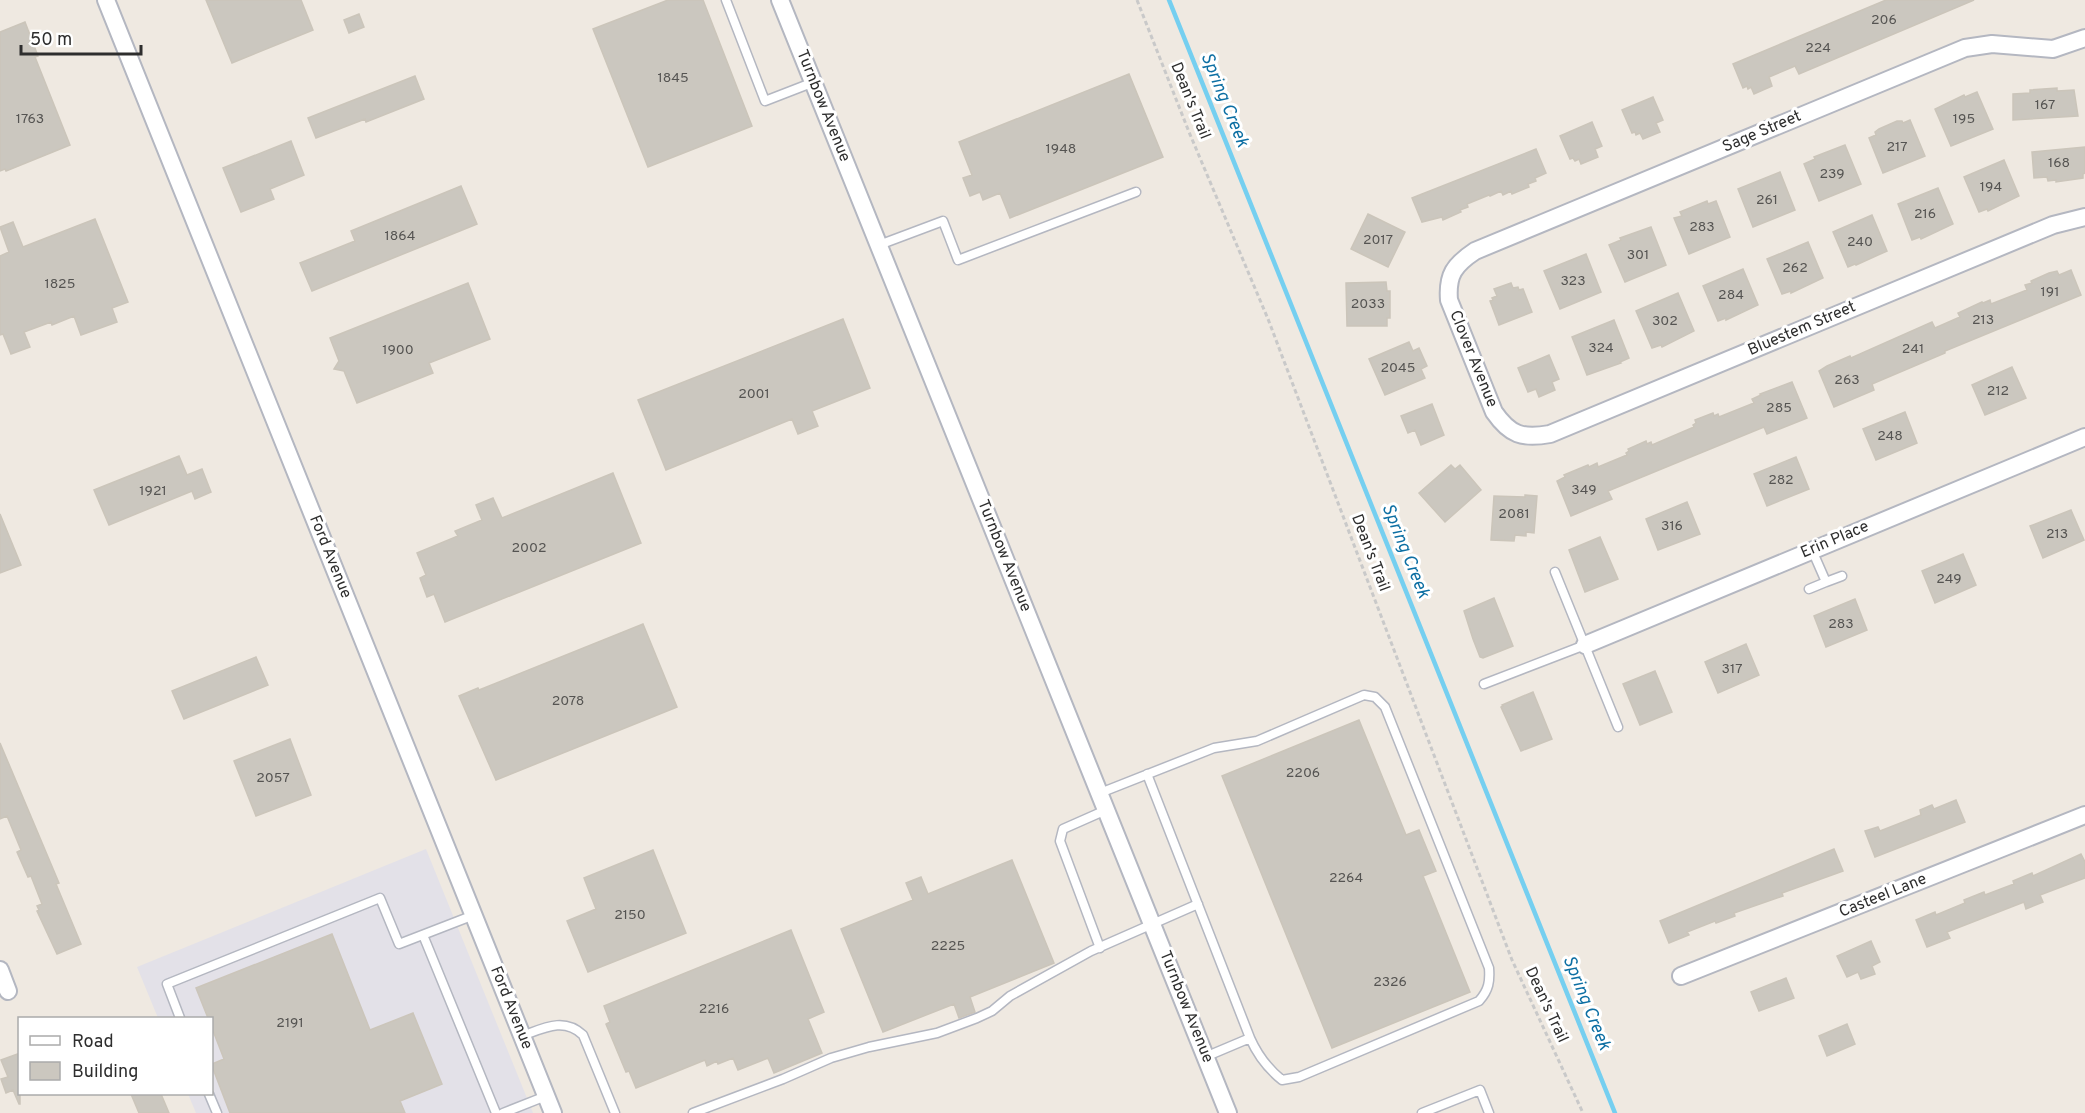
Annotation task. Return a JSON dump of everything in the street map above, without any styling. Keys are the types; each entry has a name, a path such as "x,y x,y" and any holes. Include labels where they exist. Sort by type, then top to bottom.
{"street":[{"name":"Ford Avenue","path":"106,0 553,1113"},
{"name":"Turnbow Avenue","path":"780,0 1228,1113"},
{"name":"Sage Street","path":"1452,272 1462,260 1475,251 1965,48 1992,44 2053,49 2085,38"},
{"name":"Bluestem Street","path":"1519,435 1534,437 1550,434 2053,225 2085,217"},
{"name":"Clover Avenue","path":"1452,272 1448,286 1449,300 1494,412 1505,428 1519,435"},
{"name":"Erin Place","path":"1585,645 2085,437"},
{"name":"Casteel Lane","path":"1681,976 2085,815"},
{"path":"0,970 8,991"}],"lane":[{"path":"726,0 765,101 813,82"},
{"path":"879,245 943,221 958,260 1136,192"},
{"path":"1812,550 1826,582"},
{"path":"1555,573 1618,727"},
{"path":"1809,589 1842,576"},
{"path":"1484,684 1585,645"},
{"path":"1100,793 1147,774 1214,748 1257,741 1364,695 1375,697 1385,708 1489,968 1490,979 1487,993 1479,1000 1299,1077 1282,1080 1257,1054 1147,774"},
{"path":"1100,948 1060,841 1063,829 1106,810"},
{"path":"180,1017 167,984 380,898 399,945 474,915"},
{"path":"693,1113 831,1058 869,1047 937,1033 977,1018 992,1011 1010,996 1100,948 1198,904"},
{"path":"423,935 496,1113"},
{"path":"522,1036 552,1025 575,1028 583,1035 615,1113"},
{"path":"1206,1057 1251,1038"},
{"path":"1422,1113 1480,1090 1489,1113"},
{"path":"209,1095 217,1113"},
{"path":"503,1113 546,1096"}],"path":[{"name":"Dean's Trail","path":"1137,0 1189,132 1268,319 1512,960 1583,1113"}],"shaded area":[{"path":"426,849 533,1113 196,1113 188,1095 213,1095 213,1017 158,1017 137,967"}],"building":[{"path":"206,0 301,0 313,30 232,63"},
{"path":"668,0 703,0 752,126 648,167 593,29"},
{"path":"1886,0 1974,0 1799,74 1795,66 1769,77 1772,86 1754,94 1751,87 1743,88 1733,64"},
{"path":"359,14 364,27 349,33 344,20"},
{"path":"25,22 38,56 35,57 70,145 6,171 5,169 0,171 0,32"},
{"path":"1129,74 1163,157 1010,218 1000,193 983,200 980,192 970,196 963,178 972,175 959,142"},
{"path":"415,76 424,99 366,122 365,119 316,138 308,118"},
{"path":"2057,88 2057,91 2074,90 2078,116 2013,120 2013,94"},
{"path":"1977,92 1993,129 1951,146 1935,109 1964,95 1965,97"},
{"path":"1653,97 1663,120 1656,123 1660,132 1643,139 1640,133 1636,135 1635,132 1632,133 1622,110"},
{"path":"1910,120 1925,156 1883,173 1869,138 1876,135 1875,132 1879,129 1897,121 1903,123"},
{"path":"1592,122 1602,146 1595,149 1598,157 1581,164 1579,159 1575,161 1573,158 1570,159 1560,136"},
{"path":"291,141 304,175 270,189 274,199 241,212 223,168"},
{"path":"1845,145 1861,184 1819,201 1804,164 1815,159 1814,157"},
{"path":"2085,147 2083,178 2056,182 2056,180 2048,181 2047,177 2034,178 2032,152"},
{"path":"1536,149 1546,173 1535,178 1536,181 1528,184 1529,187 1512,194 1511,191 1503,195 1501,191 1467,204 1468,207 1460,210 1461,212 1443,220 1442,217 1422,222 1412,198"},
{"path":"2004,160 2019,196 1988,211 1987,209 1979,212 1964,177"},
{"path":"1780,172 1795,210 1753,227 1738,189"},
{"path":"461,186 477,224 312,291 300,263 355,241 351,231"},
{"path":"1938,188 1953,224 1921,239 1920,237 1912,240 1898,204"},
{"path":"1707,201 1708,204 1716,201 1730,237 1689,254 1674,218 1682,216 1680,212"},
{"path":"1368,214 1405,232 1388,267 1351,249"},
{"path":"1872,215 1887,251 1848,267 1833,232"},
{"path":"95,219 128,302 112,308 117,322 81,335 74,316 52,325 51,322 24,332 30,347 11,354 3,334 0,335 0,256 9,252 0,227 13,222 23,247"},
{"path":"1651,227 1666,265 1625,282 1609,245 1621,240 1620,238"},
{"path":"1808,242 1823,278 1791,293 1791,291 1782,294 1767,259"},
{"path":"1586,254 1601,292 1560,309 1544,271"},
{"path":"1743,269 1758,305 1726,320 1726,318 1718,321 1703,286"},
{"path":"2071,270 2081,295 1872,384 1874,390 1834,407 1819,371 1827,366 1850,356 1851,358 1932,322 1935,328 1960,317 1958,313 1982,302 1990,300 1991,304 2027,290 2025,285 2049,273 2057,271 2059,275"},
{"path":"1386,282 1387,291 1390,291 1390,318 1387,318 1387,326 1347,326 1346,283"},
{"path":"468,283 490,339 429,363 433,373 357,403 344,371 334,369 339,361 330,338"},
{"path":"1511,283 1513,288 1523,289 1532,312 1499,325 1490,301 1497,296 1494,289"},
{"path":"1678,293 1694,331 1662,347 1661,345 1652,348 1636,311"},
{"path":"843,319 870,388 812,411 818,426 798,434 792,419 666,470 638,400"},
{"path":"1614,320 1629,358 1587,375 1572,337"},
{"path":"1409,342 1413,351 1419,348 1427,366 1421,369 1425,378 1385,395 1369,359"},
{"path":"1549,355 1559,379 1552,382 1555,390 1539,397 1536,389 1528,392 1518,368"},
{"path":"2012,367 2026,398 1985,415 1972,385"},
{"path":"1792,382 1807,418 1767,434 1764,427 1608,491 1612,499 1571,516 1557,481 1565,477 1564,475 1588,465 1589,467 1597,463 1598,467 1627,455 1628,449 1646,441 1647,444 1651,442 1652,445 1694,427 1695,420 1713,413 1714,416 1718,414 1719,417 1754,403 1752,399 1760,394"},
{"path":"1432,404 1444,435 1421,445 1415,430 1408,433 1401,416"},
{"path":"1905,412 1917,443 1876,460 1863,429"},
{"path":"179,456 187,475 202,469 211,492 195,499 192,491 109,525 94,490"},
{"path":"1796,457 1809,489 1767,506 1754,474"},
{"path":"1451,465 1455,469 1460,465 1481,490 1445,522 1419,493"},
{"path":"613,473 641,543 445,622 434,594 427,597 420,578 426,575 417,553 458,536 455,531 482,520 476,505 493,498 502,518"},
{"path":"1525,495 1537,496 1534,533 1526,532 1526,536 1515,535 1514,541 1491,540 1494,496 1525,497"},
{"path":"1687,502 1700,534 1658,550 1646,519"},
{"path":"2071,510 2084,540 2043,558 2030,526"},
{"path":"0,514 21,565 0,573"},
{"path":"1600,537 1618,579 1585,592 1569,550"},
{"path":"1963,554 1976,585 1935,603 1922,571"},
{"path":"1494,598 1513,646 1483,658 1480,657 1464,611"},
{"path":"1855,599 1867,630 1826,647 1814,616"},
{"path":"643,624 677,707 496,780 459,696"},
{"path":"1746,644 1759,675 1718,693 1705,662"},
{"path":"256,657 268,685 184,719 172,691"},
{"path":"1655,671 1672,712 1640,725 1623,684"},
{"path":"1533,692 1552,739 1521,751 1501,707"},
{"path":"1359,720 1406,835 1419,830 1436,871 1423,876 1470,992 1332,1048 1222,776"},
{"path":"290,739 311,795 256,816 234,761"},
{"path":"0,743 59,883 56,884 81,944 57,954 37,911 39,910 37,906 42,904 31,876 28,877 17,852 21,850 7,816 0,819"},
{"path":"1956,800 1965,822 1875,857 1865,831 1878,827 1880,831 1921,815 1920,810 1932,805 1934,809"},
{"path":"1834,849 1843,871 1734,913 1735,916 1687,932 1689,935 1669,943 1660,921"},
{"path":"653,850 686,933 588,972 567,921 596,909 584,878"},
{"path":"2081,854 2085,862 2085,878 2040,895 2043,902 2026,909 2024,902 1947,932 1950,938 1927,947 1916,920 1935,912 1936,915 1984,892 1985,895 2014,884 2013,881 2032,873 2033,876"},
{"path":"1012,860 1054,963 970,997 975,1012 959,1018 954,1004 883,1032 841,929 913,900 906,883 921,877 928,894"},
{"path":"791,930 824,1012 808,1019 822,1053 774,1073 768,1058 738,1070 733,1058 718,1064 717,1061 707,1066 705,1060 636,1088 629,1071 626,1072 606,1024 610,1022 604,1006"},
{"path":"332,934 370,1030 413,1013 442,1084 400,1101 405,1113 230,1113 213,1069 213,1064 224,1059 213,1031 213,1017 208,1017 196,988"},
{"path":"1871,941 1880,962 1872,966 1875,974 1861,979 1858,972 1847,977 1837,956"},
{"path":"1786,978 1794,998 1759,1011 1751,992"},
{"path":"1847,1024 1855,1044 1827,1056 1819,1036"},
{"path":"18,1054 20,1104 13,1090 6,1093 1,1079 8,1077 1,1060"},
{"path":"131,1095 161,1095 169,1113 139,1113"}],"waterway":[{"name":"Spring Creek","path":"1169,0 1615,1113"}]}
